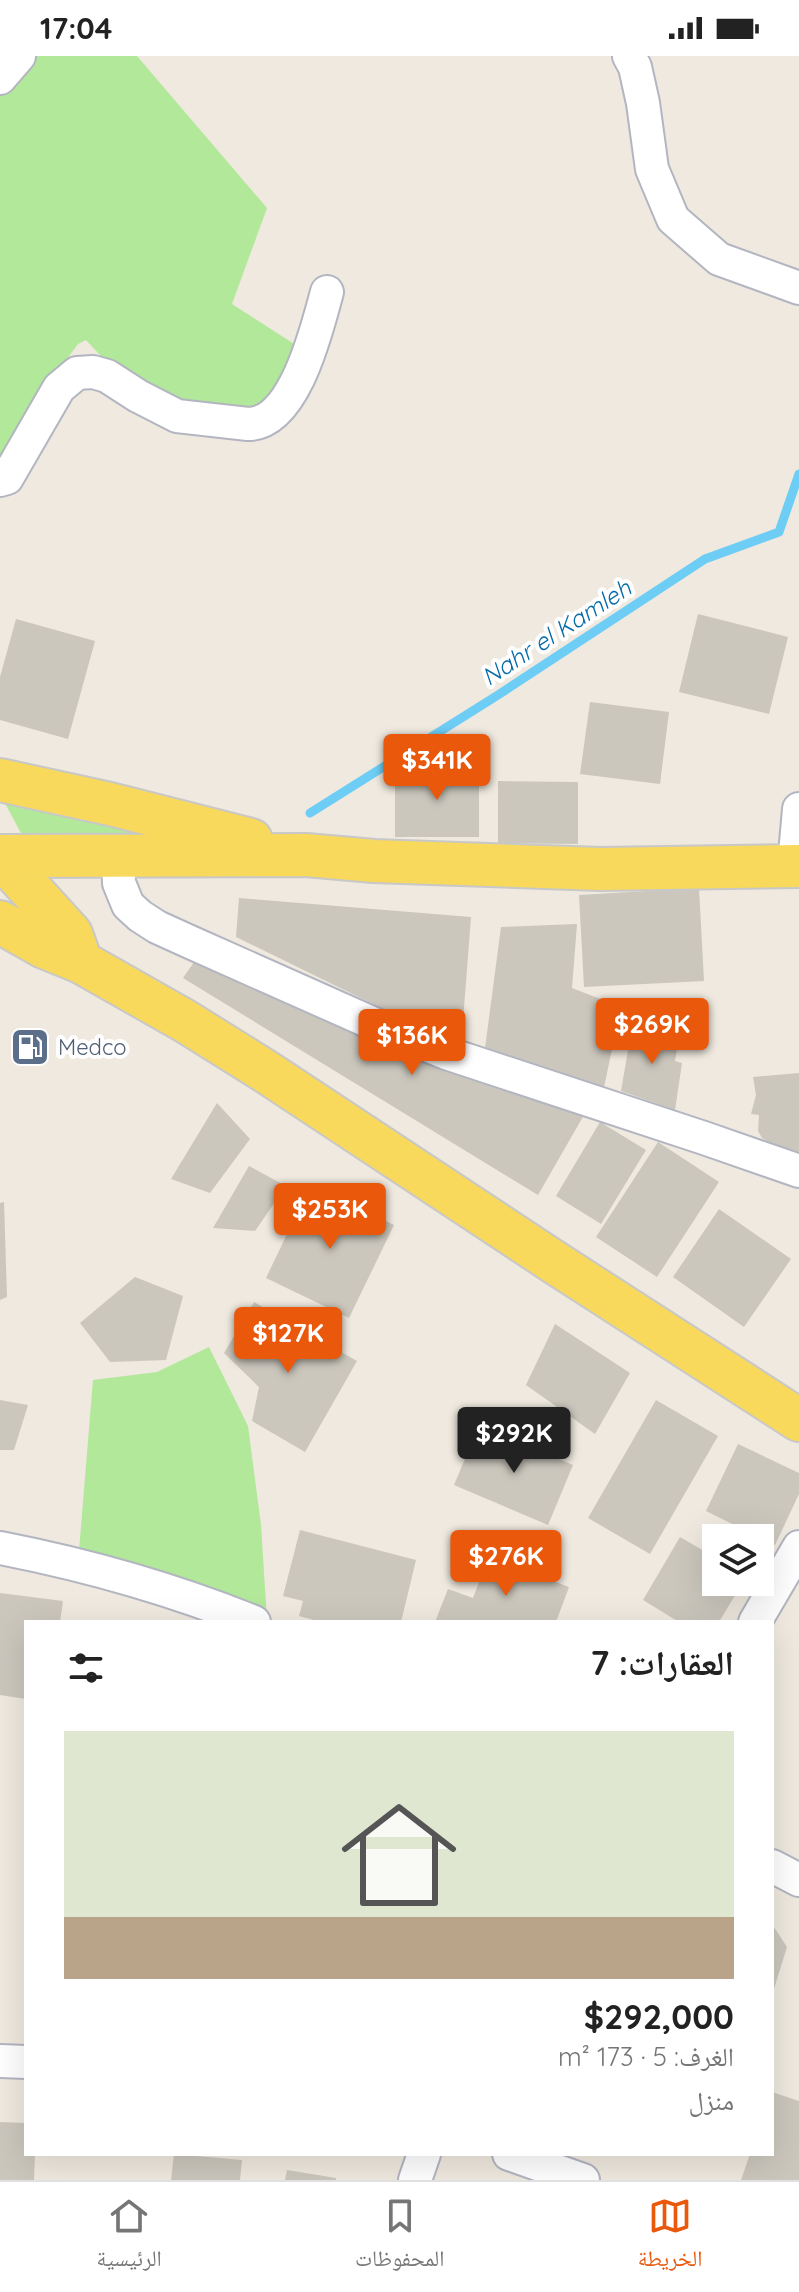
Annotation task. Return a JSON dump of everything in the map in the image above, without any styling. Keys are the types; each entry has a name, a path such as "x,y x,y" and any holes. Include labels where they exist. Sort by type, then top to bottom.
{"main road":[{"path":"0,780 140,811 306,855"},
{"path":"0,856 306,855 374,861 600,869 797,866"},
{"path":"0,856 71,934 81,962"},
{"path":"0,922 44,947 81,962 185,1021 799,1420"}],"street":[{"path":"0,78 19,56"},
{"path":"629,56 635,67 643,103 652,169 673,219 719,259 799,288"},
{"path":"0,480 7,478 59,388 77,373 93,372 107,376 177,416 248,424 258,424 268,419 287,399 309,357 327,292"},
{"path":"797,866 799,809"},
{"path":"118,855 119,883 128,905 157,927 422,1044 799,1171"},
{"path":"756,1620 799,1547"},
{"path":"0,1548 144,1583 197,1599 249,1620"},
{"path":"774,1867 799,1880"},
{"path":"0,2061 24,2062"},
{"path":"415,2180 423,2156"},
{"path":"515,2156 583,2180"}],"green space":[{"path":"32,56 137,56 267,208 232,304 302,349 256,421 196,416 127,384 86,340 78,344 66,360 0,465 0,95"},
{"path":"0,794 198,839 22,835"},
{"path":"209,1347 248,1426 261,1525 267,1620 222,1595 147,1568 79,1551 93,1380 157,1372"}],"building":[{"path":"698,614 788,637 769,714 679,692"},
{"path":"16,619 95,641 68,739 0,720 0,677"},
{"path":"590,702 669,712 660,784 580,774"},
{"path":"395,768 479,768 479,837 395,837"},
{"path":"498,781 578,782 578,844 498,843"},
{"path":"699,888 704,981 584,987 579,895"},
{"path":"239,898 471,917 461,1047 236,937"},
{"path":"577,924 572,988 621,1007 603,1092 484,1056 501,927"},
{"path":"199,955 588,1108 538,1195 183,978"},
{"path":"633,1021 679,1036 675,1061 682,1063 675,1110 621,1091"},
{"path":"799,1073 799,1164 782,1149 762,1138 758,1131 759,1115 751,1114 756,1095 753,1077"},
{"path":"217,1103 250,1139 210,1193 171,1179"},
{"path":"600,1122 646,1150 601,1224 556,1196"},
{"path":"658,1142 719,1182 657,1277 596,1237"},
{"path":"249,1166 286,1186 255,1231 213,1228"},
{"path":"311,1184 394,1225 349,1318 266,1278"},
{"path":"4,1202 7,1297 0,1300 0,1203"},
{"path":"719,1209 791,1259 744,1327 673,1277"},
{"path":"135,1277 183,1296 166,1360 110,1362 80,1323"},
{"path":"254,1302 357,1361 305,1452 252,1421 259,1387 224,1353"},
{"path":"555,1324 630,1373 595,1434 526,1385"},
{"path":"0,1400 28,1405 14,1450 0,1450"},
{"path":"656,1400 718,1436 650,1554 588,1518"},
{"path":"479,1425 573,1465 548,1525 454,1485"},
{"path":"738,1444 799,1473 799,1494 775,1545 774,1524 732,1524 706,1511"},
{"path":"300,1530 416,1560 401,1620 314,1620 299,1616 303,1601 283,1596"},
{"path":"680,1537 702,1550 702,1596 735,1596 720,1620 676,1620 643,1600"},
{"path":"489,1556 569,1587 557,1620 436,1620 448,1589 473,1598"},
{"path":"0,1593 63,1601 60,1620 24,1620 24,1699 0,1695"},
{"path":"774,1927 787,1947 774,1989"},
{"path":"774,2093 799,2101 799,2180 741,2180 749,2156 774,2156"},
{"path":"0,2122 24,2123 24,2156 35,2156 34,2180 0,2180"},
{"path":"174,2156 242,2160 240,2180 171,2180"},
{"path":"287,2170 336,2178 336,2180 285,2180"}],"waterway":[{"name":"Nahr el Kamleh","path":"310,813 498,695 705,559 779,532 799,474"}],"place":[{"name":"Medco","path":"30,1047"}]}
